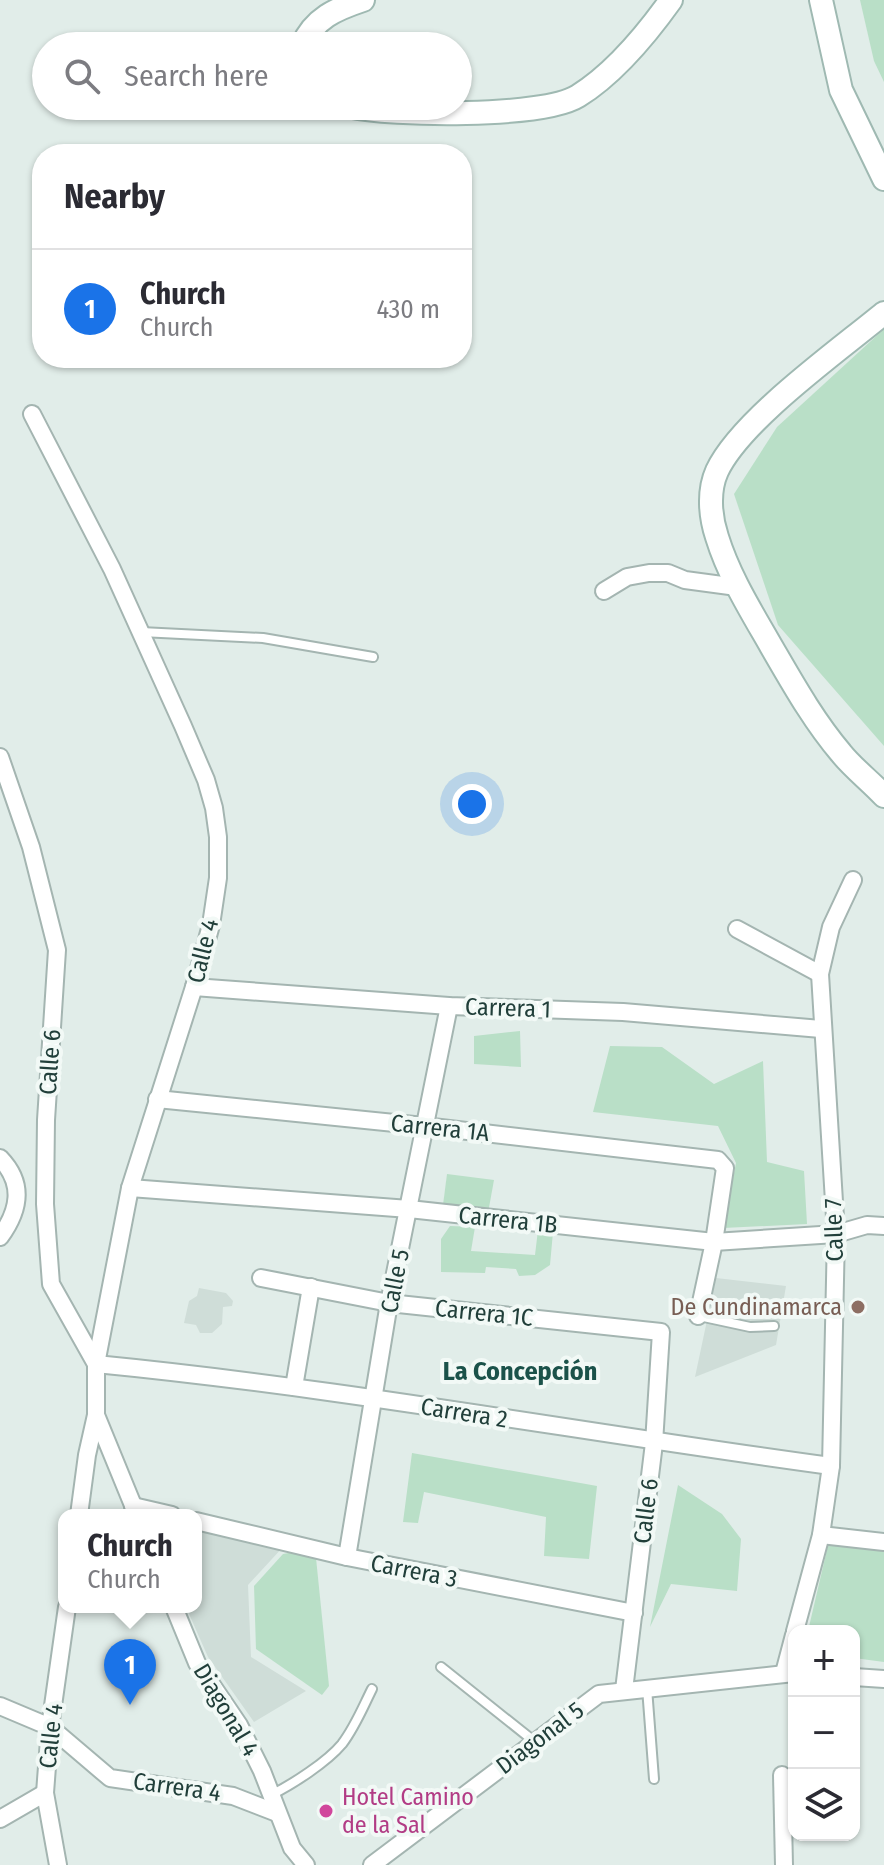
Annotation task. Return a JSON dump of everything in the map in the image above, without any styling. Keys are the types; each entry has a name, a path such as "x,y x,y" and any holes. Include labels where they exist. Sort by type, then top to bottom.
{"main road":[{"path":"308,32 332,10 363,0"},
{"path":"472,112 544,107 575,98 605,77 654,24 671,0"},
{"path":"821,0 841,90 884,179"},
{"path":"884,313 782,397 734,445 716,473 711,494 717,537 737,587 801,697 841,753 884,796"}],"street":[{"name":"Calle 4","path":"32,414 141,632 206,780 218,837 218,878 211,925 130,1188 96,1364 96,1415 80,1509"},
{"path":"604,591 627,577 649,573 668,573 685,580 737,587"},
{"name":"Calle 6","path":"0,757 31,847 57,950 45,1162 51,1284 96,1364"},
{"name":"Calle 7","path":"797,1625 821,1535 831,1466 836,1234 820,974 831,927 853,880"},
{"path":"737,929 820,974"},
{"name":"Carrera 1","path":"194,987 449,1006 623,1012 821,1029"},
{"name":"Calle 5","path":"347,1557 389,1303 449,1006"},
{"name":"Carrera 1A","path":"157,1099 718,1160 725,1168 714,1242"},
{"path":"0,1158 11,1170 17,1197 12,1220 0,1237"},
{"name":"Carrera 1B","path":"130,1188 409,1209 714,1242 836,1234 867,1225 884,1226"},
{"path":"698,1316 714,1242"},
{"name":"Carrera 1C","path":"261,1278 389,1303 661,1332"},
{"path":"294,1387 311,1287"},
{"name":"Calle 6","path":"624,1690 654,1443 661,1332"},
{"name":"Carrera 2","path":"96,1364 294,1387 654,1443 831,1466"},
{"path":"96,1415 135,1509"},
{"name":"Carrera 3","path":"202,1522 347,1557 634,1613"},
{"path":"821,1535 884,1542"},
{"name":"Calle 4","path":"58,1865 45,1793 50,1727 66,1613"},
{"name":"Diagonal 4","path":"176,1613 197,1663 239,1725 277,1813"},
{"name":"Diagonal 5","path":"372,1865 599,1694 788,1673"},
{"path":"860,1677 884,1679"},
{"name":"Carrera 4","path":"0,1706 50,1727 110,1778 233,1796 277,1813"},
{"path":"782,1775 784,1865"},
{"path":"0,1819 45,1793"},
{"path":"277,1813 292,1848 306,1865"}],"lane":[{"path":"141,632 263,638 373,657"},
{"path":"698,1316 750,1327 774,1326"},
{"path":"441,1667 535,1742"},
{"path":"647,1688 654,1779"},
{"path":"270,1795 286,1787 340,1746 354,1726 372,1689"}],"shaded area":[{"path":"716,1278 786,1286 776,1345 695,1377"},
{"path":"199,1288 226,1293 233,1301 232,1306 223,1307 222,1324 212,1333 200,1333 196,1325 184,1323 189,1301 197,1296"},
{"path":"202,1527 283,1547 248,1585 251,1657 306,1691 254,1722 208,1657 189,1613 202,1613"}],"green space":[{"path":"860,0 884,0 884,82 874,61"},
{"path":"884,329 884,746 778,625 734,494 777,427"},
{"path":"520,1031 521,1067 474,1064 474,1036"},
{"path":"610,1046 662,1047 714,1084 763,1061 767,1162 804,1171 807,1224 723,1228 736,1163 718,1126 593,1112"},
{"path":"447,1174 494,1180 488,1213 443,1205"},
{"path":"450,1226 475,1227 471,1251 535,1255 538,1230 553,1232 550,1265 535,1275 519,1276 516,1269 486,1267 485,1273 441,1272 441,1239"},
{"path":"412,1453 597,1486 589,1559 544,1556 546,1517 424,1492 418,1523 403,1522"},
{"path":"678,1485 722,1514 741,1539 737,1591 671,1584 650,1627"},
{"path":"829,1541 884,1549 884,1662 860,1659 860,1625 809,1625"},
{"path":"294,1552 316,1558 329,1686 322,1695 256,1649 254,1586 283,1554"}],"place":[{"name":"De Cundinamarca","path":"858,1307"},
{"name":"Church","path":"130,1705"},
{"name":"Hotel Camino de la Sal","path":"326,1811"}],"district":[{"name":"La Concepción","path":"520,1371"}]}
